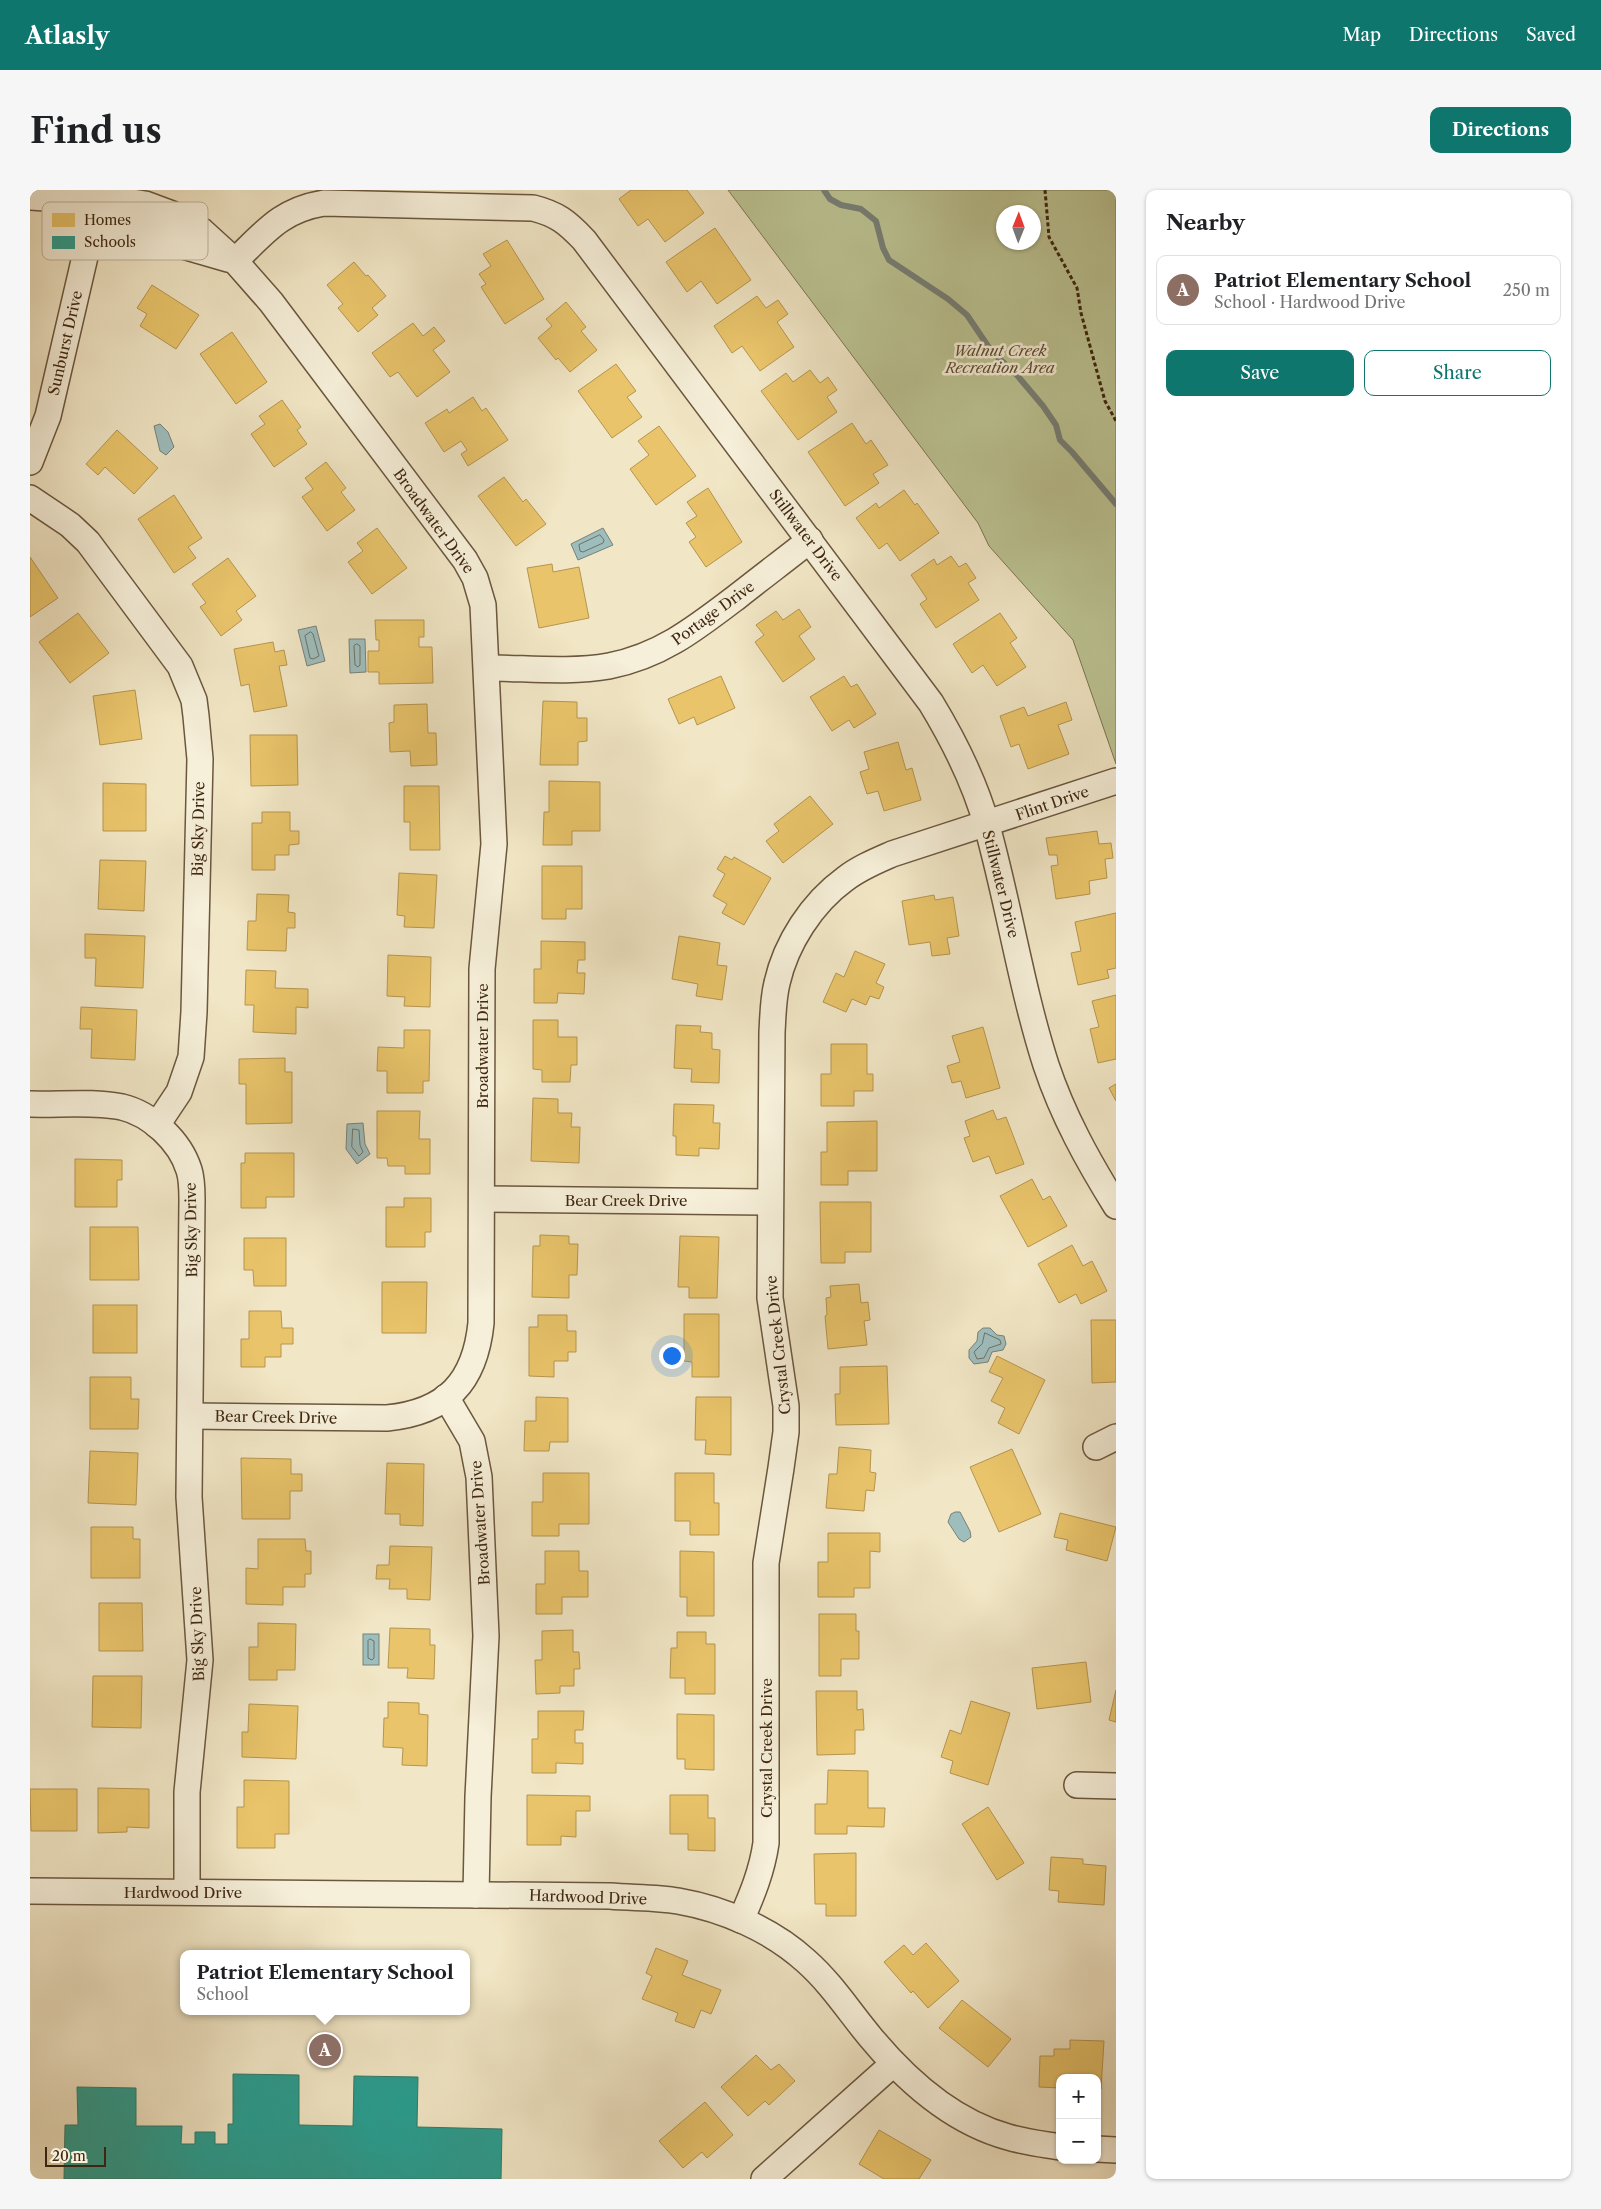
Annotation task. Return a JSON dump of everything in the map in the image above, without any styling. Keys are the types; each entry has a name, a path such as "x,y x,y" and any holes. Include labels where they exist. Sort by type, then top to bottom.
{"street":[{"path":"30,197 92,202"},
{"name":"Stillwater Drive","path":"235,261 270,226 289,213 306,206 324,203 533,208 552,213 568,224 584,240 930,703 961,757 987,824 1049,1072 1074,1136 1116,1206"},
{"path":"208,253 235,261"},
{"name":"Sunburst Drive","path":"30,462 48,416 80,260"},
{"name":"Broadwater Drive","path":"235,261 271,302 465,560 476,578 484,605 487,721 494,844 482,969 483,1199 481,1322 479,1343 470,1370 446,1397 472,1441 479,1477 486,1636 478,1797 476,1895"},
{"name":"Big Sky Drive","path":"30,498 70,525 88,542 180,666 194,700 200,759 194,1012 191,1057 179,1092 157,1126 183,1155 192,1183 190,1524 200,1660 187,1792 187,1892"},
{"name":"Portage Drive","path":"487,668 576,668 607,666 636,659 666,647 690,633 810,540"},
{"name":"Flint Drive","path":"987,824 1116,781"},
{"name":"Crystal Creek Drive","path":"741,1920 757,1884 763,1865 766,1843 766,1563 786,1432 784,1381 770,1298 772,1032 774,1005 782,965 798,932 826,896 858,870 892,854 987,824"},
{"path":"30,1104 122,1107 145,1117 157,1126"},
{"name":"Bear Creek Drive","path":"483,1199 770,1202"},
{"name":"Bear Creek Drive","path":"191,1416 387,1418 419,1413 446,1397"},
{"path":"1077,1786 1116,1786"},
{"name":"Hardwood Drive","path":"30,1891 610,1896 677,1901 705,1907 741,1920 770,1935 806,1961 842,2000 870,2038 893,2064 928,2095 957,2115 1007,2137 1056,2146"},
{"path":"764,2179 893,2064"},
{"path":"1101,2150 1116,2150"}],"path":[{"path":"1045,190 1050,237 1077,288 1081,313 1105,401 1116,421"}],"green space":[{"name":"Walnut Creek Recreation Area","path":"728,190 1116,190 1116,764 1073,640 989,546 978,523"}],"water":[{"path":"160,424 168,432 174,447 166,455 160,451 154,426"},
{"path":"603,528 613,545 578,560 571,544"},
{"path":"316,626 325,661 307,666 298,630"},
{"path":"349,639 365,639 366,672 350,673"},
{"path":"363,1123 365,1144 370,1154 357,1164 346,1149 347,1124"},
{"path":"983,1328 990,1328 997,1335 1004,1336 1006,1344 1003,1350 992,1352 988,1362 974,1364 969,1358 969,1350 977,1341 978,1332"},
{"path":"960,1512 970,1531 971,1537 964,1542 959,1539 948,1522 951,1514"},
{"path":"363,1634 379,1634 379,1665 363,1665"}],"building: Homes":[{"path":"631,190 687,190 704,213 665,242 648,219 638,226 619,199"},
{"path":"715,228 751,280 717,304 701,281 687,292 666,262"},
{"path":"507,240 544,299 505,324 481,287 486,284 479,274 491,266 483,254"},
{"path":"354,262 386,296 372,308 378,315 358,332 338,308 343,304 327,285"},
{"path":"152,285 199,315 176,349 140,326 147,314 137,308"},
{"path":"757,296 766,308 778,300 788,314 777,322 794,347 760,371 742,346 732,353 714,326"},
{"path":"566,302 586,327 581,331 597,350 570,372 558,358 556,360 538,338 552,326 546,319"},
{"path":"413,323 423,336 434,327 445,341 433,350 450,372 417,397 398,372 390,377 372,353"},
{"path":"232,332 267,382 236,404 200,354"},
{"path":"616,364 636,391 627,397 642,417 612,438 578,391"},
{"path":"810,370 820,383 828,377 837,390 827,397 837,412 798,440 761,391 786,373 793,382"},
{"path":"473,397 482,411 486,408 508,440 468,466 461,454 467,450 461,441 444,452 425,423 447,409 449,413"},
{"path":"282,400 301,427 297,430 307,444 274,467 251,434 265,424 259,416"},
{"path":"852,423 866,444 871,440 888,465 873,474 879,483 845,506 808,452"},
{"path":"659,426 696,476 656,505 630,469 649,455 638,441"},
{"path":"117,430 158,468 134,494 105,467 98,475 86,464"},
{"path":"326,462 346,488 341,492 355,510 327,531 302,497 313,489 305,478"},
{"path":"504,477 523,502 526,499 546,524 516,546 478,496"},
{"path":"708,488 742,542 706,567 689,542 696,537 686,523 697,516 687,502"},
{"path":"904,490 915,505 917,503 939,533 900,561 887,543 879,549 856,518 876,503 879,508"},
{"path":"174,495 202,538 188,547 196,558 174,573 138,519"},
{"path":"377,528 407,568 372,594 348,562 363,551 357,543"},
{"path":"951,556 959,567 966,563 976,578 968,583 979,600 936,628 920,604 927,599 911,575 934,559 937,565"},
{"path":"30,557 58,598 30,617"},
{"path":"228,558 256,596 236,611 242,620 221,636 200,607 206,603 192,584"},
{"path":"552,564 553,572 579,567 589,618 539,628 527,568"},
{"path":"799,609 811,627 799,636 815,659 783,682 755,642 764,635 756,625 776,611 783,620"},
{"path":"78,613 109,653 70,683 39,642"},
{"path":"1000,613 1017,638 1010,643 1026,667 997,686 983,665 972,673 953,644"},
{"path":"375,620 424,620 424,637 419,637 419,647 432,647 433,683 379,684 379,672 368,672 368,651 379,651 379,640 376,640"},
{"path":"273,642 275,652 284,650 287,665 279,666 287,706 254,712 249,684 241,686 234,649"},
{"path":"721,676 735,708 697,725 694,717 679,724 668,699"},
{"path":"844,676 851,687 857,684 876,714 854,728 849,720 832,731 810,697"},
{"path":"135,690 142,739 100,745 93,696"},
{"path":"543,701 577,702 577,718 587,718 587,741 578,742 578,765 540,765"},
{"path":"1066,702 1072,720 1058,725 1069,754 1028,769 1019,744 1011,747 1000,716 1024,707 1028,716"},
{"path":"427,704 428,733 436,733 437,765 411,766 410,751 390,752 389,723 394,722 394,705"},
{"path":"250,735 297,735 298,785 251,786"},
{"path":"898,742 906,770 912,768 921,800 884,811 878,791 867,794 860,772 869,769 864,752"},
{"path":"549,781 600,782 600,831 572,831 572,845 543,845 544,812 549,812"},
{"path":"103,783 146,784 146,831 103,831"},
{"path":"404,786 439,786 440,850 410,850 410,822 404,822"},
{"path":"810,796 833,824 783,863 766,841 779,831 774,824"},
{"path":"262,812 290,812 290,831 299,831 299,844 289,845 289,855 275,855 275,870 252,870 252,823 262,823"},
{"path":"1097,831 1099,844 1111,843 1113,858 1105,859 1107,878 1089,881 1090,894 1056,899 1051,866 1058,865 1057,855 1049,855 1046,838"},
{"path":"725,856 732,860 734,857 771,878 744,925 722,913 727,904 713,896 725,874 717,869"},
{"path":"100,860 146,861 144,911 98,909"},
{"path":"542,866 582,866 582,909 566,909 566,919 542,919"},
{"path":"399,873 437,875 434,928 404,927 405,916 397,915"},
{"path":"257,894 289,895 288,912 295,913 295,928 287,928 286,951 247,950 248,921 256,921"},
{"path":"934,895 935,900 953,897 959,936 947,938 950,954 932,956 930,942 909,945 902,901"},
{"path":"1116,913 1116,968 1107,970 1109,978 1078,985 1071,953 1081,951 1075,922"},
{"path":"85,934 145,936 143,988 95,986 96,958 85,958"},
{"path":"679,936 720,943 717,965 727,966 722,1000 696,996 698,984 672,979"},
{"path":"541,941 585,942 585,960 578,960 577,973 585,973 584,994 558,993 557,1003 534,1003 534,969 541,969"},
{"path":"855,951 885,964 876,983 884,987 879,999 870,996 866,1005 852,999 846,1012 823,1002 836,973 844,977"},
{"path":"388,955 431,957 430,1007 404,1006 405,997 387,996"},
{"path":"246,970 276,971 275,988 308,989 308,1008 296,1007 296,1034 253,1032 254,1005 245,1005"},
{"path":"1116,995 1116,1059 1098,1063 1090,1029 1099,1027 1092,1001"},
{"path":"81,1007 137,1010 135,1060 91,1058 92,1029 80,1029"},
{"path":"533,1020 558,1020 558,1037 577,1037 577,1065 571,1065 570,1082 542,1082 542,1070 533,1069"},
{"path":"676,1025 701,1026 700,1032 712,1033 712,1049 720,1050 719,1083 691,1082 692,1069 674,1068"},
{"path":"983,1027 1000,1088 966,1098 961,1081 952,1083 947,1066 960,1062 952,1036"},
{"path":"404,1030 430,1030 429,1081 423,1081 423,1093 387,1093 387,1071 377,1071 378,1047 404,1048"},
{"path":"831,1044 867,1044 867,1074 873,1074 873,1091 854,1091 854,1106 821,1106 821,1074 831,1074"},
{"path":"285,1058 285,1072 292,1072 292,1123 246,1124 246,1084 239,1084 239,1059"},
{"path":"1116,1084 1116,1101 1109,1088"},
{"path":"533,1098 558,1099 558,1113 572,1113 571,1127 580,1127 579,1163 531,1161"},
{"path":"674,1104 714,1105 713,1123 720,1123 719,1149 699,1148 699,1156 676,1155 676,1136 673,1136"},
{"path":"993,1110 997,1120 1006,1117 1024,1164 996,1174 989,1156 973,1162 964,1138 970,1136 965,1121"},
{"path":"377,1111 420,1111 419,1139 430,1139 430,1174 405,1174 405,1166 388,1166 387,1158 377,1158"},
{"path":"877,1121 877,1171 848,1171 848,1185 821,1185 821,1152 827,1152 827,1122"},
{"path":"245,1153 294,1153 294,1197 266,1197 266,1208 241,1208 241,1163 245,1163"},
{"path":"75,1159 122,1160 122,1180 117,1180 117,1207 75,1207"},
{"path":"1032,1179 1043,1200 1050,1196 1067,1226 1028,1247 1000,1196"},
{"path":"404,1198 431,1198 431,1232 425,1232 425,1247 386,1247 386,1207 404,1207"},
{"path":"820,1202 871,1202 871,1252 845,1252 845,1263 821,1263"},
{"path":"90,1227 138,1227 139,1280 90,1280"},
{"path":"540,1235 569,1236 569,1244 578,1244 577,1275 569,1275 569,1298 532,1297 533,1246 540,1246"},
{"path":"680,1236 719,1237 717,1298 689,1298 689,1287 678,1287"},
{"path":"244,1238 286,1238 286,1286 254,1286 253,1270 244,1270"},
{"path":"1072,1245 1083,1266 1092,1261 1107,1291 1081,1304 1076,1294 1059,1303 1038,1264"},
{"path":"382,1282 427,1282 426,1333 382,1333"},
{"path":"859,1284 861,1303 868,1302 870,1320 864,1321 867,1345 828,1349 825,1316 827,1315 826,1298 831,1297 830,1286"},
{"path":"93,1305 137,1305 137,1353 93,1353"},
{"path":"249,1311 281,1311 282,1328 293,1328 293,1344 281,1344 281,1357 265,1357 265,1367 241,1367 241,1339 249,1339"},
{"path":"684,1314 719,1314 719,1377 692,1377 692,1362 684,1361"},
{"path":"538,1315 567,1315 567,1331 576,1331 576,1352 568,1352 568,1361 554,1361 554,1377 529,1376 529,1327 538,1327"},
{"path":"1091,1320 1116,1320 1116,1382 1092,1383"},
{"path":"997,1356 1045,1380 1019,1434 998,1423 1005,1408 991,1401 1003,1378 989,1372"},
{"path":"887,1366 889,1424 836,1425 835,1394 840,1394 840,1367"},
{"path":"90,1377 131,1377 131,1399 139,1399 138,1429 90,1429"},
{"path":"536,1397 568,1398 568,1442 550,1442 549,1451 524,1451 525,1421 536,1421"},
{"path":"696,1397 731,1397 731,1455 705,1454 706,1440 695,1440"},
{"path":"839,1447 871,1450 870,1472 876,1473 874,1491 866,1490 864,1511 826,1508 829,1474 837,1474"},
{"path":"1012,1449 1041,1514 999,1532 970,1467"},
{"path":"90,1451 138,1453 136,1505 88,1503"},
{"path":"241,1458 291,1459 291,1474 302,1474 302,1491 290,1491 290,1519 242,1519"},
{"path":"387,1463 424,1464 423,1526 400,1525 400,1514 385,1514"},
{"path":"543,1473 589,1473 589,1524 559,1524 559,1536 532,1536 532,1502 543,1502"},
{"path":"675,1473 714,1473 714,1503 719,1503 719,1535 690,1535 690,1521 675,1521"},
{"path":"1060,1513 1116,1527 1107,1561 1066,1550 1068,1540 1054,1537"},
{"path":"91,1527 133,1527 133,1539 140,1539 140,1578 91,1578"},
{"path":"828,1533 880,1533 880,1552 870,1551 870,1588 854,1588 854,1597 818,1597 818,1562 828,1562"},
{"path":"258,1539 305,1539 306,1551 311,1551 311,1574 305,1574 305,1587 283,1587 283,1605 246,1604 246,1568 258,1569"},
{"path":"390,1546 432,1547 430,1600 407,1599 407,1589 389,1589 390,1579 376,1579 377,1565 389,1565"},
{"path":"545,1551 579,1551 579,1571 588,1571 588,1597 562,1597 562,1614 536,1614 536,1584 545,1584"},
{"path":"680,1551 714,1552 714,1616 687,1616 687,1597 680,1597"},
{"path":"99,1603 142,1603 143,1651 99,1651"},
{"path":"819,1614 856,1614 856,1631 859,1631 859,1659 841,1659 841,1676 819,1676"},
{"path":"258,1623 296,1624 295,1670 277,1670 277,1680 249,1680 249,1647 258,1647"},
{"path":"390,1628 430,1629 430,1645 435,1645 434,1679 407,1678 408,1668 388,1668"},
{"path":"573,1630 573,1652 579,1652 580,1669 574,1669 574,1686 560,1686 560,1693 536,1694 535,1660 542,1660 542,1631"},
{"path":"677,1632 706,1632 706,1644 715,1644 715,1694 685,1694 685,1678 670,1678 671,1648 677,1648"},
{"path":"1086,1662 1091,1702 1037,1709 1032,1668"},
{"path":"93,1676 142,1676 141,1728 92,1727"},
{"path":"1116,1690 1116,1722 1109,1720"},
{"path":"816,1691 857,1691 857,1710 863,1709 864,1730 855,1730 855,1754 817,1755"},
{"path":"971,1701 1010,1713 988,1785 950,1773 953,1761 941,1757 950,1730 961,1734"},
{"path":"388,1702 419,1703 419,1714 428,1715 427,1766 402,1765 403,1748 383,1747 384,1718 388,1718"},
{"path":"249,1704 298,1706 296,1759 242,1757 242,1732 248,1732"},
{"path":"538,1711 584,1711 583,1730 575,1730 575,1743 583,1743 583,1764 556,1763 556,1773 532,1773 532,1739 538,1739"},
{"path":"677,1714 714,1715 714,1770 685,1769 685,1759 677,1759"},
{"path":"828,1770 868,1771 868,1808 885,1808 884,1827 847,1826 847,1834 815,1834 815,1804 827,1804"},
{"path":"244,1780 289,1781 289,1834 275,1834 275,1848 237,1848 237,1807 244,1807"},
{"path":"98,1788 149,1789 149,1828 127,1827 127,1832 98,1833"},
{"path":"30,1789 77,1789 77,1831 31,1831"},
{"path":"527,1795 590,1796 590,1811 576,1811 576,1837 561,1836 561,1845 527,1845"},
{"path":"670,1795 708,1795 708,1818 715,1818 715,1851 688,1850 688,1834 670,1834"},
{"path":"988,1807 1024,1863 997,1880 962,1824"},
{"path":"856,1853 856,1916 826,1916 826,1904 815,1904 814,1854"},
{"path":"1051,1857 1083,1859 1083,1864 1106,1866 1104,1905 1058,1902 1059,1891 1049,1890"},
{"path":"926,1943 959,1981 928,2008 913,1991 911,1993 884,1962 904,1945 913,1955"},
{"path":"656,1948 688,1961 682,1975 721,1990 711,2014 701,2010 694,2028 675,2021 678,2013 642,1999 652,1976 646,1973"},
{"path":"962,2000 1011,2039 988,2067 939,2028"},
{"path":"1070,2040 1104,2041 1101,2089 1101,2074 1056,2074 1056,2088 1039,2087 1040,2056 1054,2056 1054,2049 1070,2049"},
{"path":"756,2055 771,2070 779,2064 795,2081 769,2105 765,2101 748,2116 721,2087"},
{"path":"705,2102 733,2135 707,2158 702,2152 683,2168 659,2141"},
{"path":"879,2130 931,2160 919,2179 884,2179 859,2164"}],"building: Schools":[{"path":"233,2074 299,2075 299,2125 353,2126 354,2076 418,2077 417,2127 502,2129 501,2179 64,2179 65,2125 78,2125 77,2087 136,2088 136,2126 182,2126 181,2144 195,2144 195,2132 215,2132 215,2144 228,2144 228,2124 233,2124"}],"waterway":[{"path":"824,190 830,199 841,205 861,209 876,221 883,248 889,260 948,299 967,315 992,352 1016,374 1043,406 1056,425 1060,440 1116,504"}],"place":[{"name":"Patriot Elementary School","path":"325,2050"}]}
